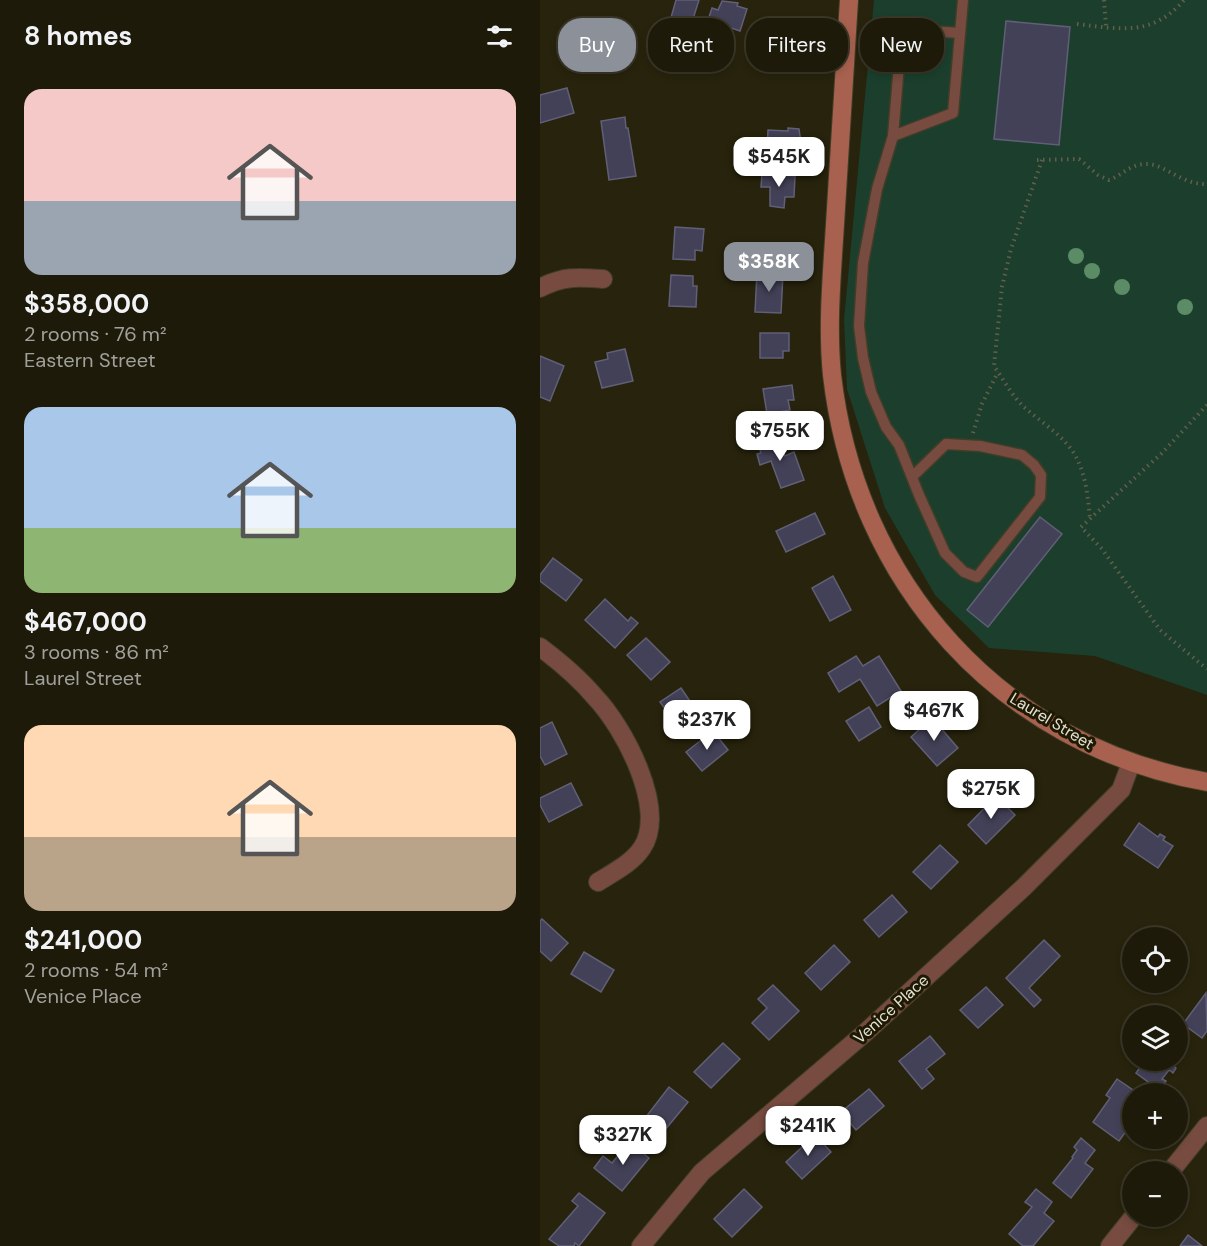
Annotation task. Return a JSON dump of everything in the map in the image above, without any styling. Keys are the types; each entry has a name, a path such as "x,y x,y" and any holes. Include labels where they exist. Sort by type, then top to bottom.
{"street":[{"name":"Laurel Street","path":"849,0 832,284 832,373 848,456 883,547 904,582 958,652 1008,695 1041,718 1131,764 1207,782"},
{"path":"540,288 571,277 603,279"},
{"path":"540,647 597,698 623,736 646,786 650,803 650,821 643,847 627,863 598,882"},
{"name":"Venice Place","path":"641,1246 702,1172 866,1032 1024,886 1121,790 1131,764"},
{"path":"1179,1161 1207,1126"},
{"path":"1110,1246 1125,1227"}],"lane":[{"path":"893,136 953,113 963,0"},
{"path":"912,477 946,444 968,445 1022,455 1034,465 1041,475 1040,497 977,577 964,572 945,553 912,477 899,445 886,426 871,392 863,358 859,326 862,274 877,189 893,136 902,29 960,33"}],"path":[{"path":"1104,0 1106,27"},
{"path":"1077,24 1140,28 1160,21 1184,0"},
{"path":"1090,519 1082,473 1074,454 1041,419 1023,407 994,366 1002,286 1039,160 1079,159 1098,175 1110,180 1129,168 1150,164 1184,181 1207,184"},
{"path":"968,445 982,404 998,372"},
{"path":"1207,405 1162,453 1081,527 1102,549 1160,630 1207,669"}],"green space":[{"path":"874,0 1207,0 1207,695 1095,656 989,648 935,595 885,508 847,389 844,320 867,72 944,72 944,18 872,18"}],"building":[{"path":"676,0 699,0 693,18 671,18"},
{"path":"722,1 738,3 737,6 747,9 740,31 734,29 734,18 709,18 712,8 718,10"},
{"path":"1006,21 1070,27 1059,145 994,139"},
{"path":"567,88 574,113 540,123 540,95"},
{"path":"625,117 636,176 609,180 601,121"},
{"path":"788,128 799,129 801,143 799,143 798,155 787,154 787,151 767,151 768,130 788,131"},
{"path":"762,174 795,176 794,197 785,197 784,208 770,206 770,187 761,187"},
{"path":"675,227 704,229 702,251 695,250 695,260 673,259"},
{"path":"757,273 783,274 781,313 755,312"},
{"path":"671,275 693,276 693,286 697,286 696,307 669,306"},
{"path":"760,333 789,333 789,351 783,351 783,358 760,358"},
{"path":"625,349 633,381 602,388 595,362 608,359 607,353"},
{"path":"540,356 564,366 550,401 540,397"},
{"path":"792,385 794,400 788,400 790,410 767,414 763,389"},
{"path":"778,436 785,456 794,452 804,480 781,488 771,461 760,465 757,454 761,453 758,443"},
{"path":"815,513 825,534 786,552 776,531"},
{"path":"1040,517 1062,534 988,627 967,610"},
{"path":"553,558 582,580 566,601 540,581 540,575"},
{"path":"833,576 851,610 830,621 812,588"},
{"path":"605,599 628,621 631,617 638,623 615,648 585,620"},
{"path":"646,638 670,662 651,680 627,655"},
{"path":"856,656 863,666 879,656 901,691 877,706 860,679 839,692 828,673"},
{"path":"681,688 700,716 680,730 660,702"},
{"path":"869,707 881,727 859,741 846,721"},
{"path":"932,718 958,748 937,766 911,737"},
{"path":"552,722 567,754 545,765 540,756 540,728"},
{"path":"713,731 728,750 702,771 686,752"},
{"path":"571,783 582,805 549,822 540,805 540,798"},
{"path":"996,796 1015,815 986,844 968,825"},
{"path":"1139,823 1158,837 1160,834 1165,837 1163,840 1173,846 1158,868 1124,845"},
{"path":"940,845 958,862 931,889 913,872"},
{"path":"892,895 907,912 879,937 864,920"},
{"path":"542,919 568,943 551,961 540,951 540,921"},
{"path":"1044,940 1060,956 1029,988 1041,1000 1034,1007 1006,978"},
{"path":"834,945 850,962 821,990 805,973"},
{"path":"584,952 614,970 601,992 571,974"},
{"path":"773,985 799,1011 769,1040 752,1023 767,1008 758,999"},
{"path":"986,987 1003,1005 978,1028 960,1010"},
{"path":"1206,993 1207,1031 1202,1038 1188,1028 1188,1017"},
{"path":"930,1036 945,1054 926,1069 934,1079 922,1089 899,1061"},
{"path":"723,1043 740,1059 711,1088 694,1072"},
{"path":"1137,1071 1168,1071 1162,1079 1166,1081 1164,1083 1150,1083 1136,1073"},
{"path":"1117,1079 1123,1083 1122,1137 1119,1141 1093,1122 1110,1098 1106,1095"},
{"path":"669,1087 688,1102 660,1136 642,1122"},
{"path":"869,1089 884,1106 856,1130 841,1112"},
{"path":"815,1135 831,1152 802,1179 786,1162"},
{"path":"1081,1138 1095,1150 1085,1163 1093,1169 1071,1198 1053,1183 1073,1158 1077,1150 1074,1147"},
{"path":"629,1142 649,1158 622,1191 594,1168 603,1156 612,1163"},
{"path":"744,1189 762,1207 732,1237 714,1219"},
{"path":"1036,1189 1052,1202 1044,1213 1054,1221 1033,1246 1023,1246 1009,1234 1032,1207 1025,1202"},
{"path":"579,1193 605,1213 579,1246 575,1243 574,1246 559,1246 549,1239 578,1206 572,1201"},
{"path":"1188,1235 1202,1246 1180,1246"}]}
